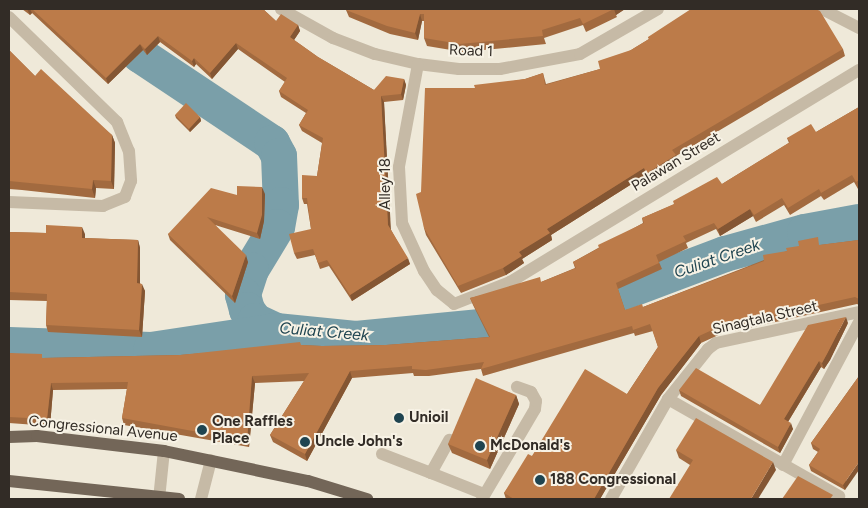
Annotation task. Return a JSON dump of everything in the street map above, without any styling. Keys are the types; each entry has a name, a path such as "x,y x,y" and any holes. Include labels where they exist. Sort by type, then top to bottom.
{"main road":[{"name":"Congressional Avenue","path":"9,437 36,436 164,451 308,481 367,499"},
{"path":"9,481 179,499"}],"street":[{"name":"Road 1","path":"281,9 333,38 375,54 418,64 492,69 540,64 580,54 658,9"},
{"path":"822,9 859,28"},
{"path":"9,16 117,122 129,151 131,181 125,197 103,206 9,202"},
{"name":"Alley 18","path":"418,64 399,167 402,223 424,271 437,290 454,304 510,282"},
{"name":"Palawan Street","path":"510,282 859,70"},
{"name":"Sinagtala Street","path":"611,499 668,399 708,349 716,343 859,312"},
{"path":"783,465 859,322"},
{"path":"382,454 431,473 483,497 535,409 536,400 531,392 518,387"},
{"path":"668,399 839,496"},
{"path":"431,473 449,440"},
{"path":"159,498 164,451"},
{"path":"201,499 211,460"}],"building":[{"path":"32,9 263,9 276,21 281,14 298,25 290,37 318,57 374,90 386,76 404,79 401,94 381,96 388,225 408,258 350,295 327,260 318,263 313,249 294,253 289,234 311,229 307,198 302,198 302,175 317,176 323,138 299,125 308,110 279,91 287,78 236,43 210,73 194,58 192,61 158,36 145,49 140,44 106,78"},
{"path":"346,9 614,9 583,24 580,18 542,30 543,36 460,44 424,38 424,14 420,14 415,33 387,26"},
{"path":"691,9 816,9 820,11 843,49 672,150 676,155 647,173 644,168 547,229 550,233 519,252 522,256 503,268 458,286 424,228 416,194 421,192 425,88 475,88 474,85 525,79 543,73 545,85 600,69 598,61 631,50"},
{"path":"9,50 35,76 41,69 112,135 111,181 93,180 92,189 9,181"},
{"path":"186,103 200,117 189,129 175,115"},
{"path":"859,107 859,180 856,182 852,175 821,193 819,189 788,208 782,198 754,215 750,209 718,229 714,223 683,236 686,241 656,255 659,263 616,283 625,310 642,304 643,307 764,261 763,255 787,251 786,248 799,246 798,241 818,237 819,245 859,240 859,299 855,297 733,324 732,321 699,336 658,388 594,499 514,499 504,493 528,454 532,456 585,369 627,394 658,347 650,324 633,330 632,326 481,369 484,362 426,370 412,369 412,366 350,371 305,454 270,435 309,373 252,376 247,441 122,418 128,382 51,383 47,419 9,417 9,353 42,354 42,358 180,355 300,342 301,345 322,346 386,345 490,337 470,298 540,277 541,282 576,268 573,262 599,248 598,245 644,223 642,218 674,204 673,201 717,177 722,184 790,142 787,138 811,124 816,132"},
{"path":"237,186 262,187 262,215 257,233 207,217 246,255 232,296 168,234 211,188 237,195"},
{"path":"46,225 82,227 82,238 138,240 137,283 142,284 139,330 46,325 47,294 9,292 9,232 46,233"},
{"path":"846,317 822,363 819,361 784,419 791,423 778,447 679,390 696,368 760,405 808,325"},
{"path":"859,376 859,462 843,485 809,465 820,449 811,443"},
{"path":"476,378 516,395 487,460 448,444"},
{"path":"696,418 773,462 751,499 669,499 693,460 676,450"},
{"path":"798,476 833,495 830,499 782,499"}],"waterway":[{"name":"Culiat Creek","path":"86,9 140,55 272,143 279,156 281,205 277,227 251,270 243,295 247,310 255,321 276,331 356,339 501,325 603,300 725,254 805,232 859,222"},
{"path":"9,345 151,350 276,331"}],"place":[{"name":"Unioil","path":"399,418"},
{"name":"One Raffles Place","path":"202,430"},
{"name":"Uncle John's","path":"305,442"},
{"name":"McDonald's","path":"480,446"},
{"name":"188 Congressional","path":"540,480"}]}
